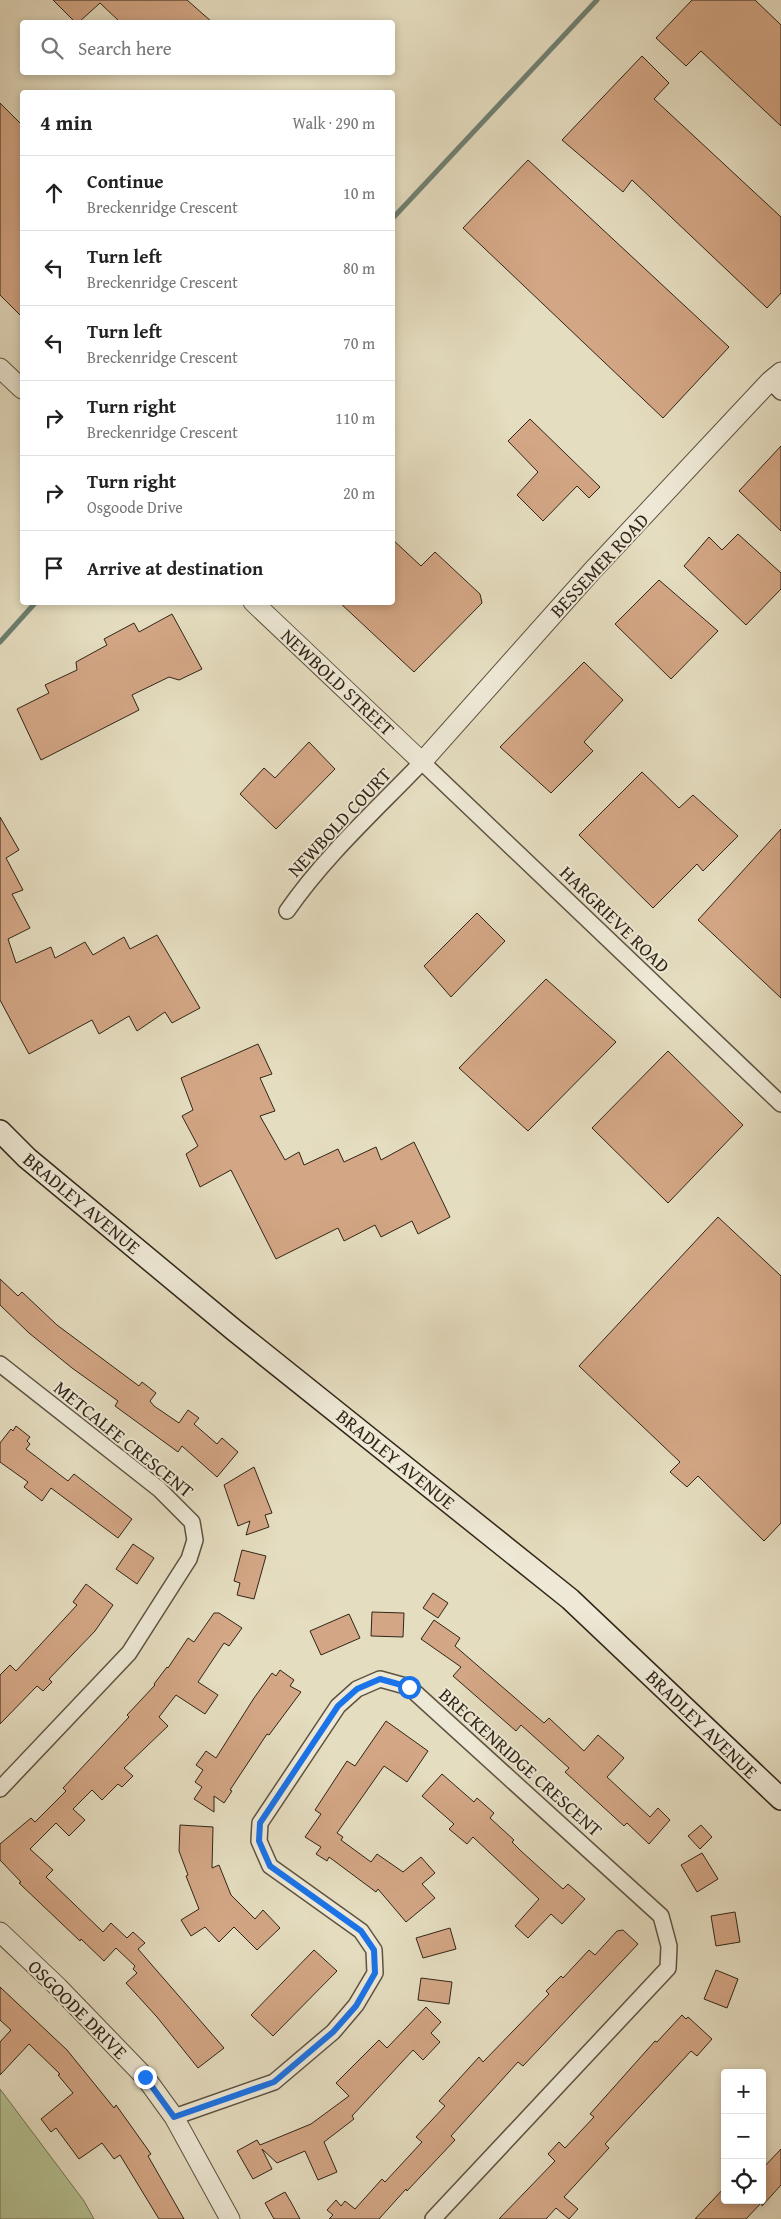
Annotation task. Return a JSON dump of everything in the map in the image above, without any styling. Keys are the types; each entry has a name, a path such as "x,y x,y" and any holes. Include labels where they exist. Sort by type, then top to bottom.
{"main road":[{"name":"BRADLEY AVENUE","path":"0,1131 27,1158 234,1330 570,1599 781,1799"}],"street":[{"path":"0,368 20,387"},
{"name":"BESSEMER ROAD","path":"422,762 592,571 777,382"},
{"name":"NEWBOLD STREET","path":"256,605 422,762"},
{"name":"NEWBOLD COURT","path":"287,911 299,893 332,856 422,762"},
{"name":"HARGRIEVE ROAD","path":"422,762 781,1104"},
{"name":"METCALFE CRESCENT","path":"0,1364 159,1489 192,1522 194,1540 190,1559 129,1653 0,1789"},
{"name":"BRECKENRIDGE CRESCENT","path":"174,2117 274,2082 333,2032 356,2006 375,1973 374,1950 361,1931 270,1866 259,1841 260,1823 338,1706 357,1689 380,1679 409,1687 662,1916 669,1946 668,1968 434,2219"},
{"name":"OSGOODE DRIVE","path":"0,1932 58,1987 145,2077 174,2117 230,2219"}],"green space":[{"path":"0,2089 84,2201 94,2219 0,2219"}],"building":[{"path":"53,0 187,0 210,20 118,20 100,3 81,20 73,20"},
{"path":"692,0 755,0 781,25 781,126 701,51 686,66 656,38"},
{"path":"642,56 669,83 654,99 781,217 781,293 767,308 632,180 623,192 562,140"},
{"path":"0,103 20,123 20,315 0,295"},
{"path":"528,160 729,347 663,418 463,228"},
{"path":"530,419 600,487 589,498 577,486 543,521 517,495 538,472 508,441"},
{"path":"781,446 781,531 739,491"},
{"path":"738,534 781,573 781,589 746,625 684,566 709,537 722,550"},
{"path":"395,542 421,566 435,552 480,594 482,603 414,672 342,605 395,605"},
{"path":"659,580 718,631 671,679 615,624"},
{"path":"172,614 202,669 179,680 169,677 132,695 139,710 41,760 17,709 49,693 45,685 77,670 76,662 107,645 104,639 134,623 139,632"},
{"path":"584,662 623,700 584,742 593,751 551,793 500,747"},
{"path":"309,742 335,769 276,829 240,794 264,768 275,778"},
{"path":"642,772 679,808 693,795 738,836 703,871 697,864 653,908 579,835"},
{"path":"0,817 19,850 6,858 23,890 12,894 30,928 8,939 16,963 51,947 55,958 85,942 93,955 124,937 130,949 157,935 200,1008 172,1023 165,1012 137,1031 129,1016 99,1034 92,1020 29,1054 0,1000"},
{"path":"781,829 781,998 698,920"},
{"path":"477,913 505,941 451,997 424,966"},
{"path":"546,979 616,1042 528,1131 459,1068"},
{"path":"258,1044 272,1074 260,1078 275,1111 260,1116 285,1160 299,1152 304,1165 338,1149 344,1162 376,1147 381,1160 414,1142 450,1217 418,1234 412,1221 381,1237 375,1225 344,1241 338,1228 276,1259 231,1170 200,1187 186,1154 198,1146 182,1116 193,1110 181,1078"},
{"path":"668,1051 743,1125 668,1203 592,1128"},
{"path":"718,1217 781,1276 781,1523 764,1541 698,1476 687,1487 670,1472 680,1462 579,1366"},
{"path":"0,1279 18,1296 22,1292 57,1325 139,1386 142,1382 156,1393 150,1401 154,1406 179,1423 188,1410 199,1418 194,1424 217,1444 222,1438 238,1452 217,1477 182,1446 178,1452 115,1406 118,1401 72,1368 29,1333 0,1305"},
{"path":"16,1426 30,1437 27,1441 30,1444 26,1449 68,1481 74,1474 132,1519 118,1538 51,1488 42,1501 24,1487 28,1482 0,1462 0,1443 11,1429 13,1431"},
{"path":"254,1467 272,1513 265,1515 269,1527 246,1535 250,1521 238,1526 224,1485"},
{"path":"133,1544 154,1558 137,1584 116,1569"},
{"path":"242,1550 266,1556 254,1599 237,1595 240,1583 234,1581"},
{"path":"86,1584 113,1605 95,1631 49,1679 52,1682 43,1691 37,1686 0,1724 0,1675 10,1665 16,1671 77,1605 73,1602"},
{"path":"433,1593 448,1603 438,1618 423,1608"},
{"path":"372,1612 404,1613 403,1637 371,1636"},
{"path":"214,1613 219,1613 242,1628 229,1646 224,1643 198,1682 218,1695 205,1714 176,1695 159,1717 168,1726 124,1768 133,1776 122,1787 118,1784 102,1800 92,1790 73,1809 85,1820 69,1836 56,1823 30,1849 53,1870 46,1877 103,1932 111,1923 127,1938 133,1932 145,1943 138,1949 224,2048 198,2068 157,2017 126,1983 137,1973 133,1969 135,1966 116,1948 104,1961 81,1939 80,1941 19,1883 21,1882 0,1860 0,1844 31,1818 35,1822 66,1791 63,1788 129,1717 127,1715 155,1685 188,1638 194,1642"},
{"path":"349,1614 360,1638 321,1655 310,1631"},
{"path":"434,1620 460,1638 455,1646 544,1723 549,1718 584,1751 598,1735 624,1758 607,1777 650,1817 658,1808 670,1820 649,1844 627,1823 624,1826 565,1772 569,1768 521,1725 516,1731 453,1676 461,1667 421,1639"},
{"path":"280,1670 294,1680 290,1686 301,1692 269,1735 267,1734 230,1790 232,1791 224,1803 214,1796 214,1812 194,1799 202,1787 195,1782 203,1770 196,1765 206,1751 216,1758 272,1673 276,1676"},
{"path":"386,1721 428,1751 407,1782 384,1766 337,1833 343,1837 341,1840 371,1862 377,1854 403,1872 421,1857 435,1873 422,1884 435,1898 406,1922 378,1889 376,1892 329,1857 327,1861 316,1854 321,1847 305,1837 321,1814 315,1810 347,1761 355,1766"},
{"path":"442,1774 474,1802 477,1798 494,1813 490,1818 514,1840 512,1842 521,1851 563,1889 568,1884 585,1899 562,1924 551,1914 528,1938 515,1926 539,1899 473,1837 467,1844 449,1829 454,1824 422,1796"},
{"path":"180,1825 213,1827 212,1868 219,1865 231,1895 255,1919 263,1910 280,1928 257,1950 234,1927 219,1942 205,1927 191,1936 181,1920 199,1909 186,1876 188,1875 179,1851"},
{"path":"701,1825 712,1837 700,1849 688,1836"},
{"path":"702,1853 718,1879 697,1892 681,1865"},
{"path":"735,1912 740,1942 716,1946 711,1916"},
{"path":"450,1928 456,1949 423,1958 416,1938"},
{"path":"623,1930 638,1944 523,2066 518,2062 451,2136 455,2140 379,2219 329,2219 333,2215 327,2210 336,2200 341,2206 345,2201 355,2209 382,2179 385,2182 422,2142 416,2137 445,2106 439,2101 479,2057 483,2062 549,1994 546,1991 561,1976 563,1978 589,1950 595,1955 617,1931"},
{"path":"314,1950 337,1971 273,2036 251,2015"},
{"path":"716,1970 738,1979 727,2008 704,1999"},
{"path":"421,1978 452,1982 449,2004 418,2000"},
{"path":"0,1987 67,2050 114,2108 116,2105 151,2154 148,2156 184,2219 159,2219 120,2155 114,2159 102,2143 79,2159 56,2128 51,2132 41,2119 73,2093 58,2075 60,2074 29,2044 0,2075 0,2042 11,2030 0,2020"},
{"path":"426,2007 441,2022 431,2033 440,2042 423,2060 413,2050 352,2116 354,2119 324,2142 337,2172 318,2180 305,2151 277,2163 262,2149 272,2169 253,2179 237,2151 257,2140 260,2145 311,2124 349,2096 336,2083 379,2040 387,2048"},
{"path":"682,2015 686,2019 688,2017 712,2039 697,2056 691,2051 605,2144 609,2148 564,2197 578,2209 569,2219 556,2208 546,2219 499,2219 555,2161 548,2154 559,2142 565,2148 594,2117 590,2114 655,2041 657,2042"},
{"path":"781,2149 781,2185 766,2202 766,2165"},
{"path":"721,2191 721,2204 760,2204 746,2219 695,2219"},
{"path":"285,2192 300,2219 274,2219 265,2203"}],"waterway":[{"path":"395,216 597,0"},
{"path":"0,642 33,605"}],"route":[{"path":"145,2077 174,2117 274,2082 333,2032 356,2006 375,1973 374,1950 361,1931 270,1866 259,1841 260,1823 338,1706 357,1689 380,1679 409,1687"}]}
